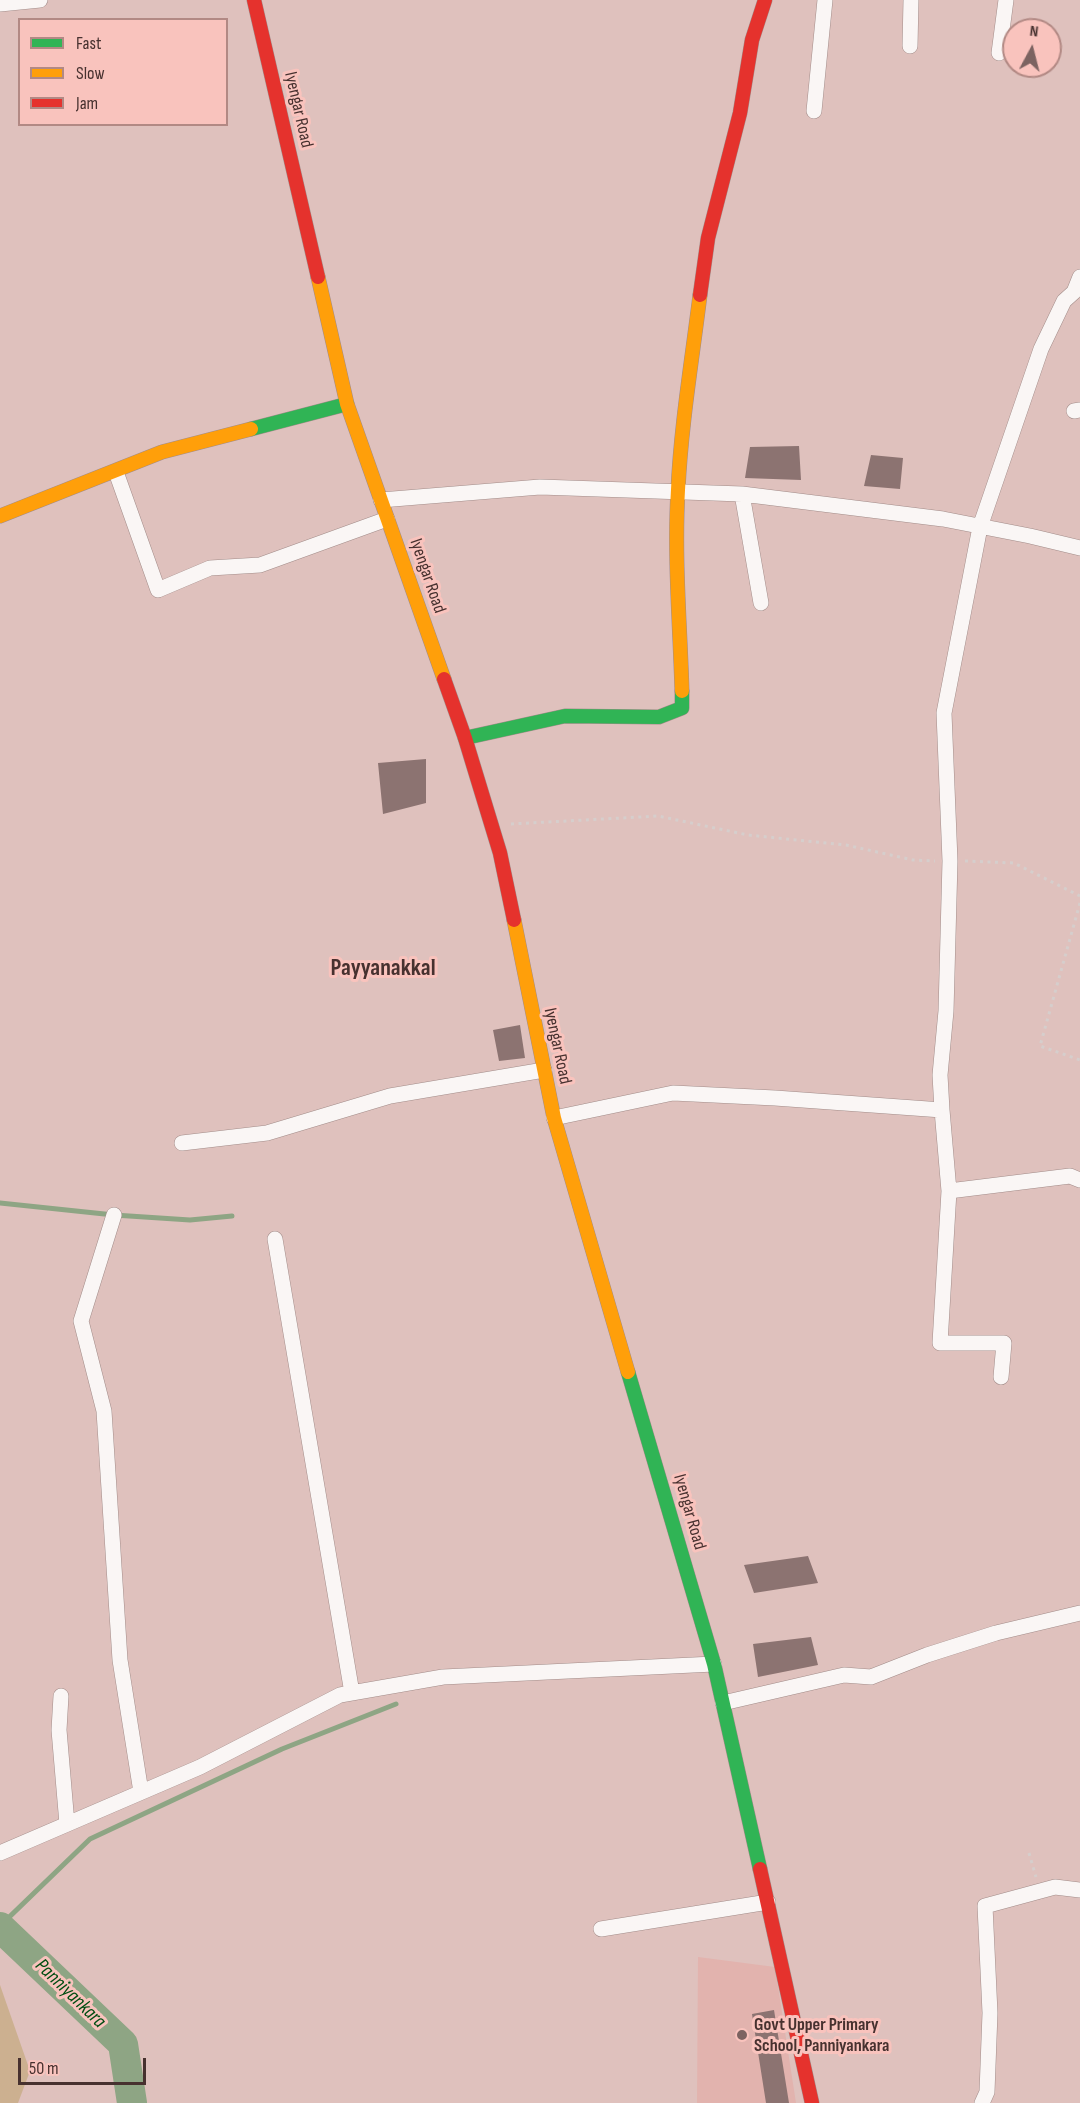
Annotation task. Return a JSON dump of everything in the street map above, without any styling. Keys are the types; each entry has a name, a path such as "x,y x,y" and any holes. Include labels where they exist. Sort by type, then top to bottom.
{"main road":[{"name":"Iyengar Road","path":"254,0 347,404 465,738 500,853 554,1118 714,1664 812,2103"},
{"path":"465,738 565,716 659,717 682,708 676,530 684,421 708,238 740,113 752,40 765,0"},
{"path":"0,516 162,452 347,404"}],"street":[{"path":"0,4 40,0"},
{"path":"814,111 825,0"},
{"path":"910,46 911,0"},
{"path":"999,53 1006,0"},
{"path":"1001,1377 1004,1343 940,1343 949,1191 940,1075 946,1011 950,861 944,713 980,527 1041,349 1064,302 1077,294 1080,277"},
{"path":"116,472 158,590 210,568 260,565 387,519"},
{"path":"381,500 540,487 742,494 942,519 1080,548"},
{"path":"742,494 762,603"},
{"path":"182,1143 267,1133 390,1096 544,1070"},
{"path":"554,1118 673,1094 775,1098 942,1110"},
{"path":"949,1191 1070,1176 1080,1180"},
{"path":"114,1215 81,1321 104,1412 120,1660 141,1792"},
{"path":"275,1239 352,1693"},
{"path":"723,1702 844,1675 871,1677 927,1655 996,1633 1080,1613"},
{"path":"0,1852 200,1767 340,1695 443,1677 714,1664"},
{"path":"61,1696 59,1730 67,1824"},
{"path":"982,2103 987,2092 990,2013 985,1906 1055,1887 1080,1890"},
{"path":"601,1929 768,1902"}],"path":[{"path":"491,825 658,816 747,835 846,845 913,860 1014,863 1080,896"},
{"path":"1080,903 1040,1046 1080,1060"}],"shaded area":[{"name":"Govt Upper Primary School, Panniyankara","path":"698,1957 775,1967 796,2103 697,2103"},
{"path":"0,1985 30,2071 18,2103 0,2103"}],"building":[{"path":"799,446 801,480 745,478 750,447"},
{"path":"871,455 903,458 900,489 864,486"},
{"path":"426,759 426,803 383,814 378,763"},
{"path":"520,1025 525,1058 499,1061 493,1030"},
{"path":"808,1556 818,1583 754,1593 744,1565"},
{"path":"811,1637 818,1665 758,1677 753,1644"},
{"path":"774,2010 789,2103 766,2103 752,2014"}],"waterway":[{"path":"0,1203 190,1220 232,1216"},
{"path":"0,1926 90,1839 282,1749 396,1704"},
{"name":"Panniyankara","path":"0,1927 123,2044 132,2103"}],"traffic: fast":[{"path":"251,429 347,404"},
{"path":"465,738 565,716 659,717 682,708 682,691"},
{"path":"628,1372 714,1664 760,1869"}],"traffic: slow":[{"path":"318,277 347,404 444,679"},
{"path":"682,691 677,566 679,466 700,295"},
{"path":"0,516 162,452 251,429"},
{"path":"514,920 554,1118 628,1372"}],"traffic: jam":[{"path":"254,0 318,277"},
{"path":"700,295 708,238 740,113 752,40 765,0"},
{"path":"444,679 465,738 500,853 514,920"},
{"path":"760,1869 812,2103"}],"place":[{"name":"Govt Upper Primary School, Panniyankara","path":"742,2035"}],"district":[{"name":"Payyanakkal","path":"383,969"}]}
